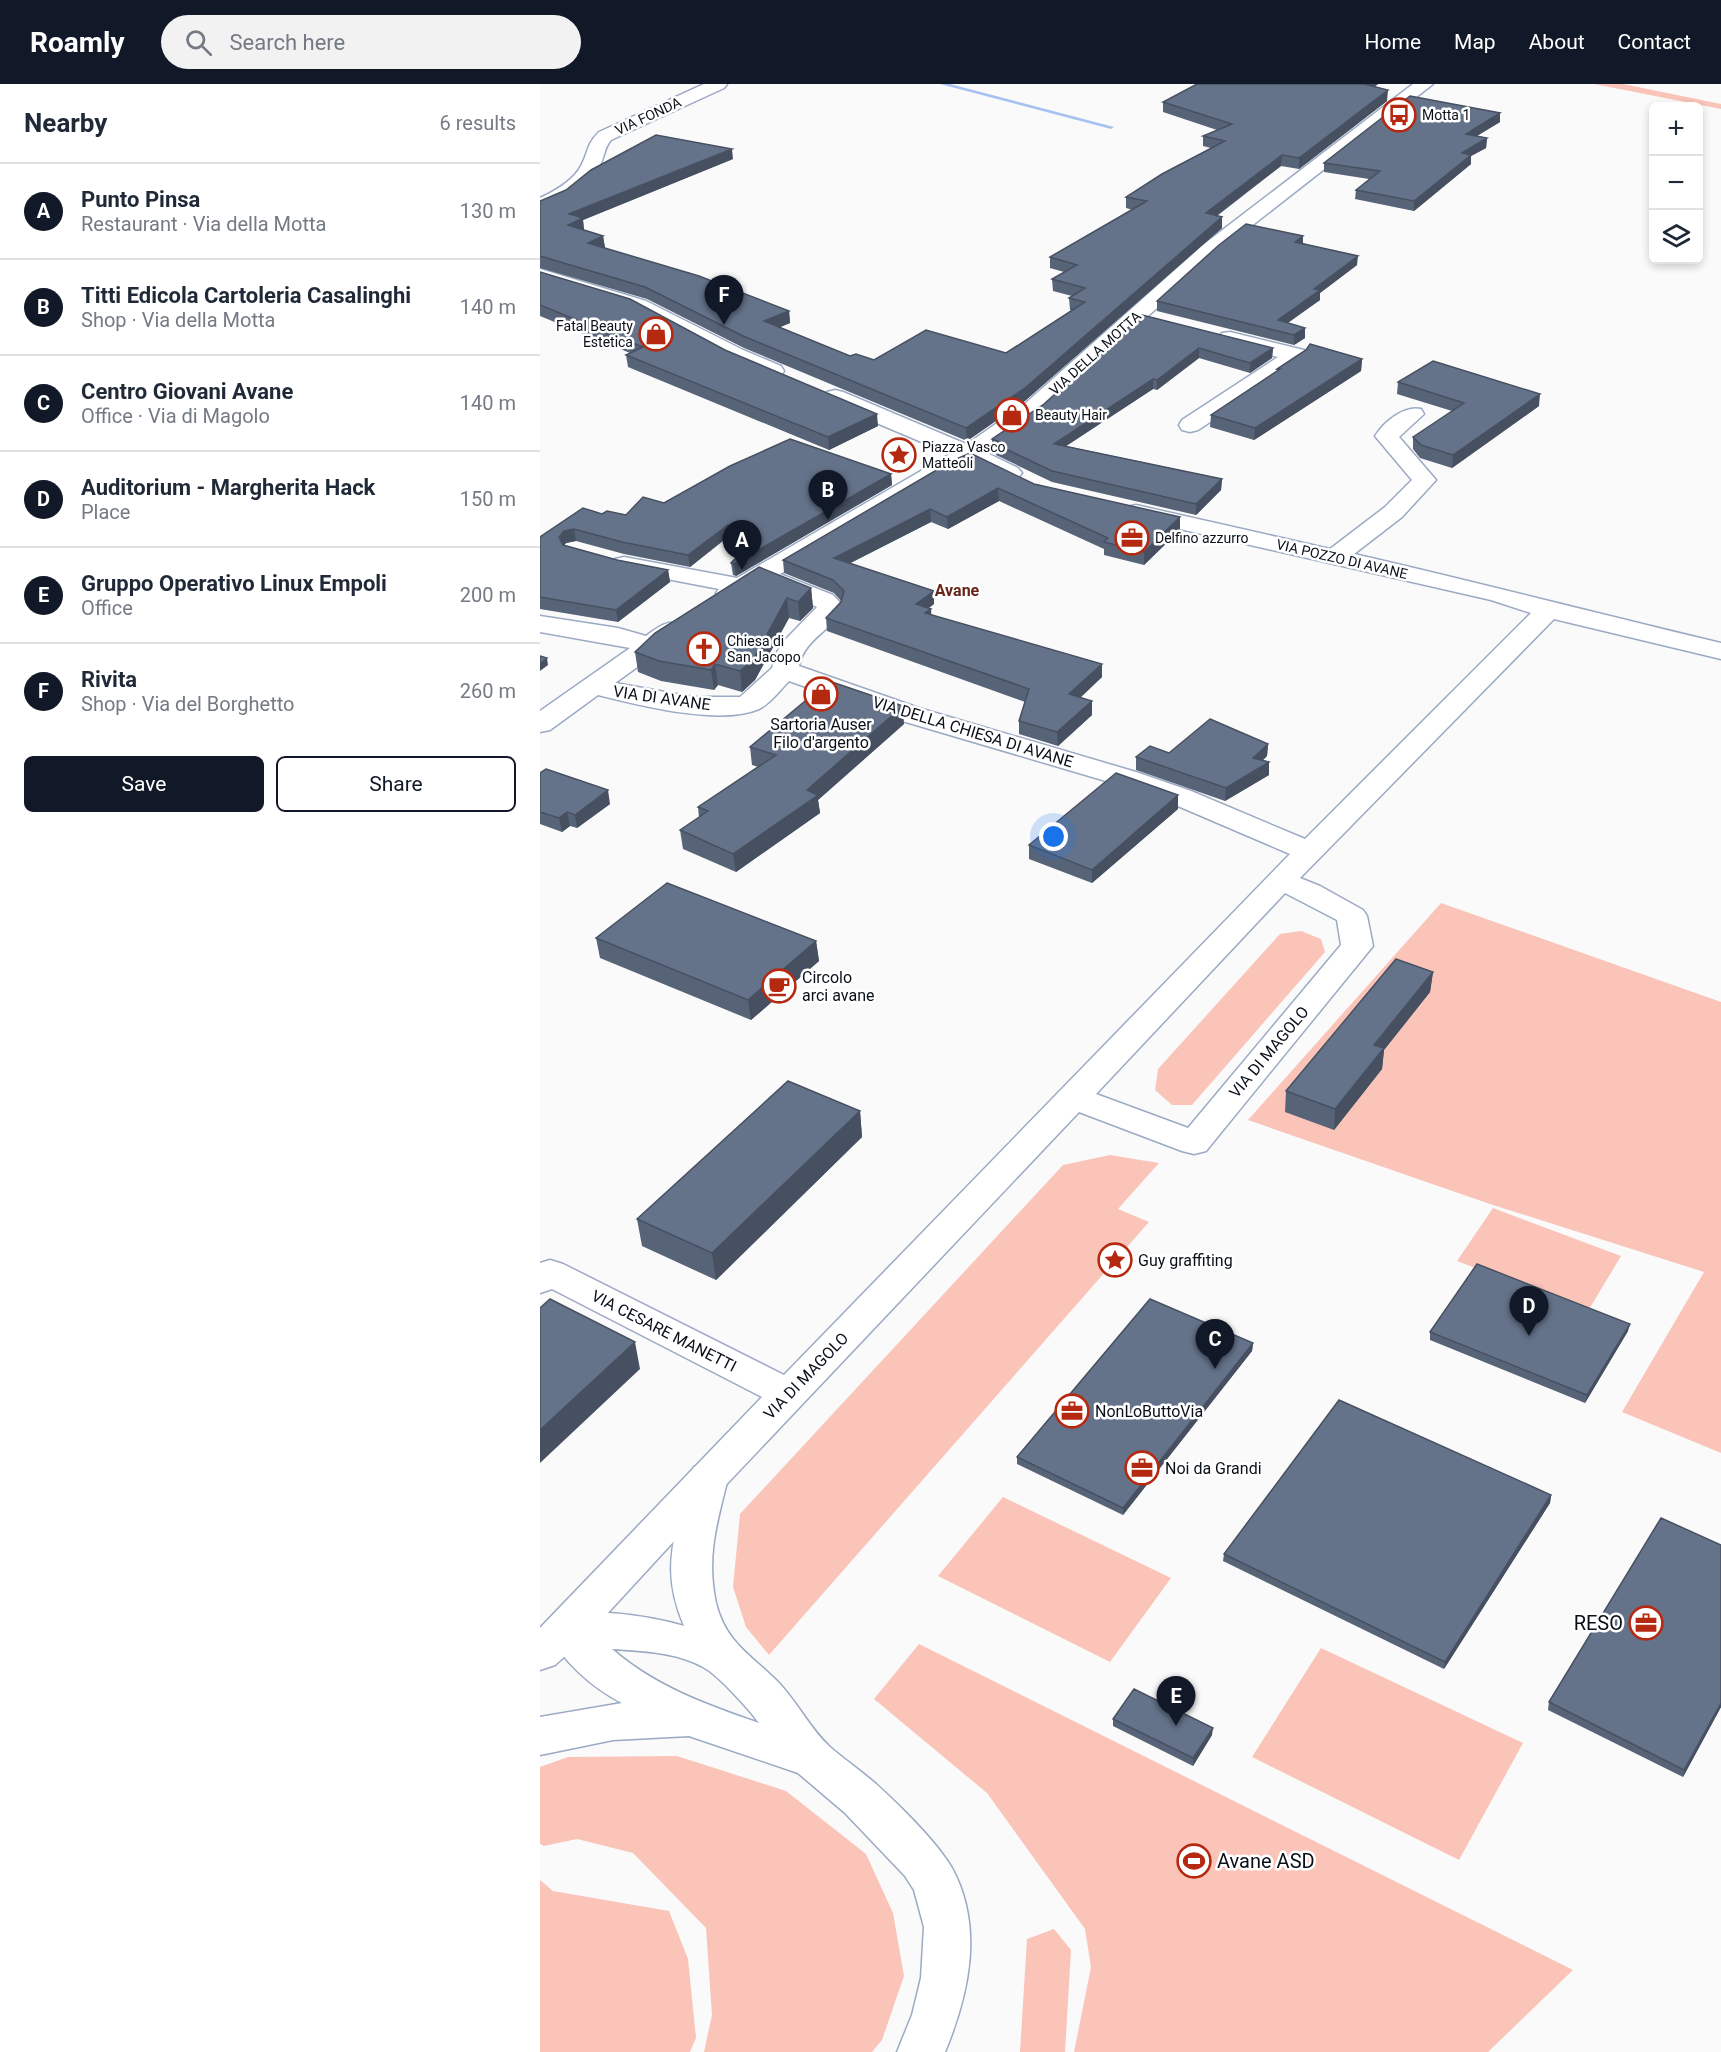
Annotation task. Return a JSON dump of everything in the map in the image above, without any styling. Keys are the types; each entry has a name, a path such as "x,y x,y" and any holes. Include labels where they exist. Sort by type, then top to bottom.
{"street":[{"name":"VIA FONDA","path":"540,205 565,192 582,179 596,157 596,146 605,136 718,84"},
{"name":"VIA DELLA MOTTA","path":"592,685 648,645 750,580 968,453 1035,407 1210,249 1424,84"},
{"path":"540,275 639,305 735,355 790,378"},
{"path":"1138,315 1161,321"},
{"path":"1190,425 1296,355 1206,332"},
{"path":"812,387 968,453 1032,484"},
{"path":"1335,557 1395,510 1413,494 1424,480 1386,436 1413,414"},
{"name":"VIA POZZO DI AVANE","path":"1119,508 1498,594 1548,610 1721,651"},
{"path":"597,557 619,563 750,580 824,600 830,606 829,610 807,630 786,657 785,670"},
{"name":"VIA DI MAGOLO","path":"554,1641 1280,881 1548,610"},
{"path":"540,624 618,636 648,645"},
{"name":"VIA DI AVANE","path":"540,724 592,685 622,695 726,706 749,704 785,670"},
{"name":"VIA DELLA CHIESA DI AVANE","path":"785,670 918,717 1126,778 1181,797 1309,852"},
{"name":"VIA DI MAGOLO","path":"1072,1097 1194,1143 1357,946 1352,916 1309,891 1280,881"},
{"name":"VIA CESARE MANETTI","path":"540,1280 550,1274 789,1394"},
{"path":"708,1478 692,1549 691,1571 696,1605 718,1654 764,1696 813,1759 861,1799 921,1862 935,1882 947,1926 945,1978 936,2015 921,2052"},
{"path":"554,1641 658,1635 718,1654"},
{"path":"554,1641 587,1653 617,1680 689,1718 813,1759"},
{"path":"540,1736 613,1722 689,1718"}],"shaded area":[{"path":"1594,84 1623,84 1721,104 1721,109 1703,105 1703,102 1685,102"},
{"path":"1441,903 1721,1002 1721,1453 1622,1412 1704,1272 1490,1204 1248,1120"},
{"path":"1301,931 1321,939 1325,952 1192,1105 1172,1105 1155,1090 1158,1069 1280,934"},
{"path":"1110,1155 1159,1163 1118,1209 1149,1222 769,1655 746,1627 733,1587 740,1514 1063,1165"},
{"path":"1493,1208 1621,1256 1588,1311 1457,1261"},
{"path":"1003,1497 1171,1578 1110,1662 938,1576"},
{"name":"Avane ASD","path":"919,1644 1573,1970 1488,2052 1074,2052 1091,1967 1085,1929 987,1793 874,1699"},
{"path":"1321,1648 1523,1743 1459,1860 1252,1757"},
{"path":"677,1756 786,1791 866,1854 893,1913 904,1976 882,2040 872,2052 704,2052 712,2015 706,1928 633,1853 577,1839 544,1846 540,1844 540,1767 568,1757"},
{"path":"540,1880 553,1891 669,1911 688,1959 696,2038 690,2052 540,2052"},
{"path":"1054,1929 1071,1950 1065,2052 1020,2052 1027,1939"}],"building":[{"path":"1197,84 1364,84 1388,90 1299,158 1282,155 1206,213 1222,217 1025,388 966,428 743,336 645,287 540,256 540,201 566,190 591,170 656,135 732,149 569,214 583,218 568,225 603,236 588,243 699,276 789,311 764,321 850,356 856,354 874,360 926,330 1006,353 1085,302 1069,298 1085,288 1052,279 1077,265 1050,257 1147,201 1126,197 1162,174 1225,141 1203,136 1232,124 1163,102"},
{"path":"1410,96 1500,113 1466,134 1487,138 1462,153 1471,155 1414,201 1356,190 1380,171 1324,163"},
{"path":"1246,224 1303,236 1295,242 1358,256 1314,289 1320,290 1278,320 1305,328 1294,335 1157,301"},
{"path":"540,272 630,299 725,350 877,414 828,437 626,355 643,347 540,305"},
{"path":"1142,315 1273,348 1250,363 1199,348 1157,380 1153,379 1054,444 1222,479 1196,504 1052,471 995,444 1000,442 992,439 1044,404"},
{"path":"1310,344 1362,359 1255,428 1211,415 1280,369 1277,369 1306,350"},
{"path":"1433,361 1540,394 1453,455 1421,445 1413,437 1464,403 1398,382"},
{"path":"790,439 891,474 734,564 731,563 748,546 728,525 688,555 622,542 574,529 564,531 559,537 563,545 617,560 668,570 616,610 540,597 540,537 583,508 602,514 607,511 626,515 643,497 664,503 730,466"},
{"path":"970,453 1034,484 1180,517 1144,552 1104,542 1108,538 998,488 947,517 930,509 834,558 934,591 916,604 931,609 925,613 1102,664 1069,694 1092,701 1057,732 1019,721 1029,689 826,618 841,602 844,591 833,580 783,560 952,461"},
{"path":"759,567 811,588 798,602 787,598 753,660 740,671 715,664 711,670 659,661 635,652 655,633"},
{"path":"540,656 547,658 540,664"},
{"path":"829,681 903,706 807,790 818,795 733,854 680,830 708,811 698,807 776,755 750,747"},
{"path":"1210,719 1268,744 1253,758 1269,762 1226,788 1136,757 1150,746 1169,753"},
{"path":"546,769 608,790 575,815 567,812 559,818 540,812 540,773"},
{"path":"1116,773 1178,795 1092,870 1029,845"},
{"path":"667,883 816,941 748,1000 596,938"},
{"path":"1396,959 1433,972 1374,1045 1384,1048 1335,1109 1286,1091"},
{"path":"788,1081 860,1111 712,1253 637,1219"},
{"path":"1477,1264 1630,1324 1587,1395 1430,1332"},
{"path":"550,1299 635,1342 540,1430 540,1308"},
{"path":"1150,1299 1253,1343 1123,1508 1017,1457"},
{"path":"1339,1400 1551,1495 1445,1662 1224,1554"},
{"path":"1661,1518 1721,1545 1721,1703 1684,1770 1549,1702"},
{"path":"1134,1689 1213,1728 1193,1758 1113,1719"}],"waterway":[{"path":"943,84 1111,127"}],"place":[{"name":"Motta 1","path":"1399,115"},
{"name":"Rivita","path":"724,325"},
{"name":"Fatal Beauty Estetica","path":"656,334"},
{"name":"Beauty Hair","path":"1012,415"},
{"name":"Piazza Vasco Matteoli","path":"899,455"},
{"name":"Titti Edicola Cartoleria Casalinghi","path":"828,520"},
{"name":"Delfino azzurro","path":"1132,538"},
{"name":"Punto Pinsa","path":"742,570"},
{"name":"Chiesa di San Jacopo","path":"704,649"},
{"name":"Sartoria Auser Filo d'argento","path":"821,694"},
{"name":"Circolo arci avane","path":"779,986"},
{"name":"Guy graffiting","path":"1115,1260"},
{"name":"Auditorium - Margherita Hack","path":"1529,1336"},
{"name":"Centro Giovani Avane","path":"1215,1369"},
{"name":"NonLoButtoVia","path":"1072,1411"},
{"name":"Noi da Grandi","path":"1142,1468"},
{"name":"RESO","path":"1646,1623"},
{"name":"Gruppo Operativo Linux Empoli","path":"1176,1726"},
{"name":"Avane ASD","path":"1194,1861"}],"district":[{"name":"Avane","path":"957,590"}]}
